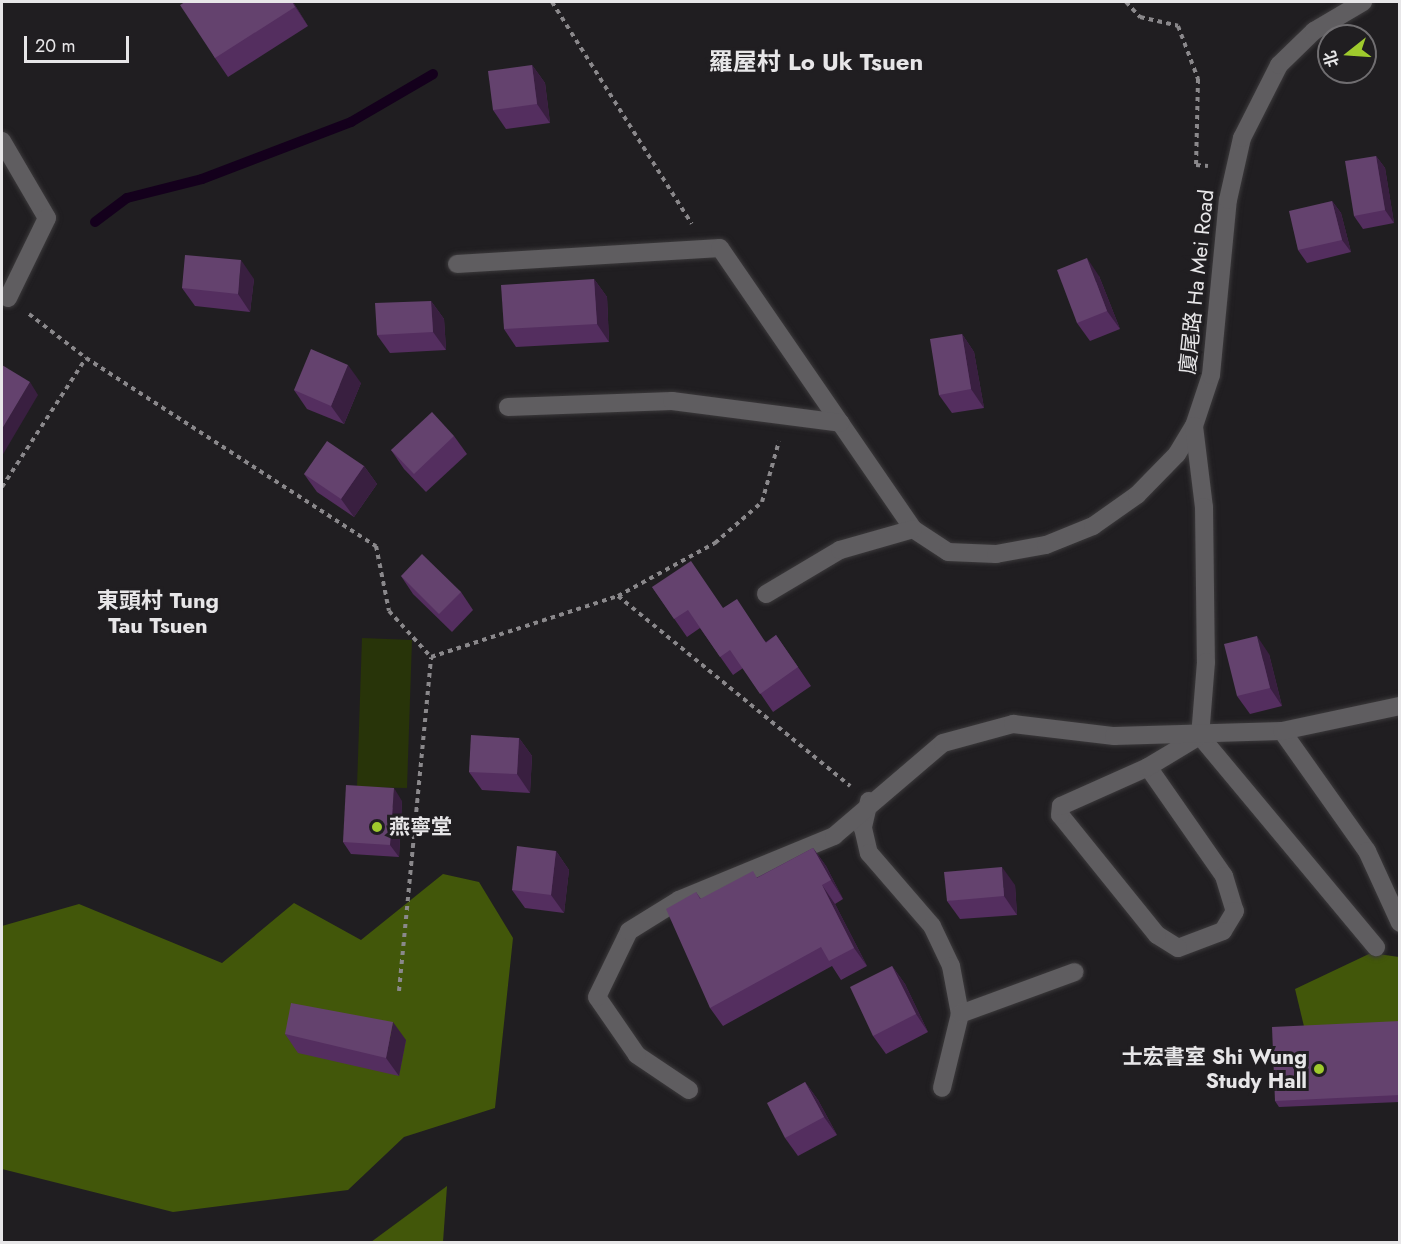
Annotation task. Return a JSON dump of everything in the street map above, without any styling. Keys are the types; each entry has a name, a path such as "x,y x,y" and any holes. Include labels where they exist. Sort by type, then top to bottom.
{"street":[{"name":"廈尾路 Ha Mei Road","path":"913,529 948,552 972,554 1021,551 1070,537 1137,495 1177,454 1194,426 1215,349 1232,169 1252,110 1280,65 1314,31 1363,2"},
{"path":"2,141 47,218 8,298"},
{"path":"457,264 706,246 731,258 913,529 840,550 766,594"},
{"path":"508,407 672,401 841,423"},
{"path":"1194,426 1204,507 1206,662 1200,736 1376,947"},
{"path":"689,1090 638,1055 597,997 629,932 679,900 834,836 869,801 943,743 992,728 1040,724 1114,736 1200,736 1282,731 1400,706"},
{"path":"1282,731 1367,850 1400,923"},
{"path":"1148,767 1224,876 1235,911 1223,931 1178,948 1157,936 1059,815 1061,806 1148,767 1200,736"},
{"path":"869,801 863,828 869,853 932,926 951,966 960,1014 942,1088"},
{"path":"960,1014 1075,972"}],"path":[{"path":"552,2 706,246"},
{"path":"1126,2 1140,17 1178,26 1198,79 1196,165 1232,169"},
{"path":"8,298 86,358 376,546 388,610 431,657 399,991"},
{"path":"2,487 86,358"},
{"path":"431,657 618,596 715,543 762,502 783,417"},
{"path":"618,596 869,801"}],"green space":[{"path":"362,638 412,640 407,788 357,787"},
{"path":"443,874 479,882 513,938 495,1108 404,1137 348,1190 173,1212 2,1169 2,926 79,904 222,963 294,903 361,940"},
{"path":"1371,953 1399,957 1399,1059 1315,1072 1295,989"},
{"path":"447,1186 443,1242 371,1242"}],"building":[{"path":"185,2 292,2 295,7 215,58 180,5"},
{"path":"532,65 537,104 493,110 488,71"},
{"path":"1376,156 1385,210 1354,216 1345,161"},
{"path":"1332,201 1342,240 1298,250 1289,211"},
{"path":"185,255 241,260 238,294 182,288"},
{"path":"1087,258 1107,311 1077,323 1057,270"},
{"path":"594,279 597,324 504,329 501,285"},
{"path":"431,301 433,332 377,335 375,303"},
{"path":"962,334 971,389 939,395 930,339"},
{"path":"311,349 348,365 331,406 294,390"},
{"path":"2,365 30,382 2,429"},
{"path":"432,412 454,436 414,474 391,450"},
{"path":"327,441 364,466 341,499 304,474"},
{"path":"422,554 461,592 439,614 401,576"},
{"path":"691,561 723,608 737,599 766,643 776,635 798,667 760,694 730,650 720,657 688,610 674,619 652,587"},
{"path":"1257,636 1270,688 1237,696 1224,644"},
{"path":"471,735 519,738 517,774 469,772"},
{"name":"燕寧堂","path":"346,785 394,788 390,845 343,842"},
{"path":"517,846 556,851 551,895 512,890"},
{"path":"813,848 831,880 822,885 854,948 829,961 821,947 710,1008 666,909 696,892 700,899 753,871 757,878"},
{"path":"1002,867 1004,896 947,901 944,872"},
{"path":"892,966 916,1014 873,1036 850,987"},
{"path":"291,1003 393,1022 386,1058 285,1034"},
{"path":"1400,1021 1400,1095 1275,1101 1272,1027"},
{"path":"805,1082 824,1117 785,1138 767,1103"}],"waterway":[{"path":"95,222 127,198 202,179 351,122 433,74"}],"place":[{"name":"燕寧堂","path":"377,827"},
{"name":"士宏書室 Shi Wung Study Hall","path":"1319,1069"}],"district":[{"name":"羅屋村 Lo Uk Tsuen","path":"816,62"},
{"name":"東頭村 Tung Tau Tsuen","path":"158,612"}]}
